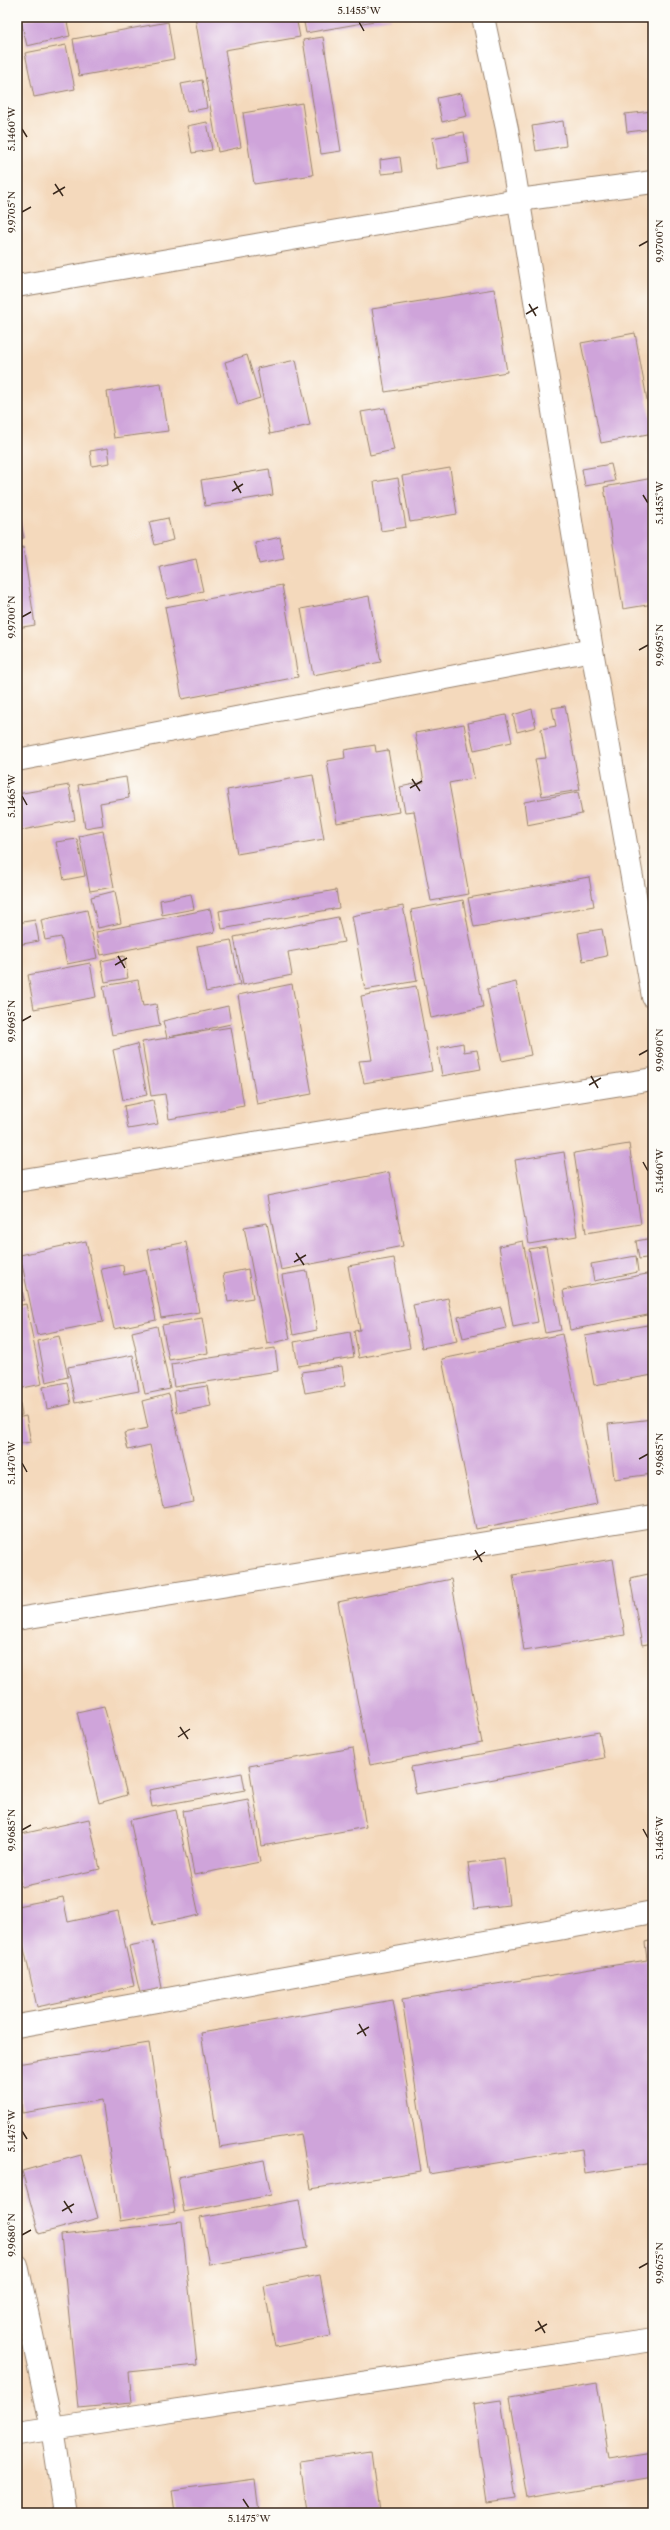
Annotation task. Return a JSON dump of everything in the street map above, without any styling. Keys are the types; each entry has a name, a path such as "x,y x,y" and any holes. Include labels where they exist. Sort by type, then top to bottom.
{"street":[{"path":"483,17 507,129 592,650 653,997"},
{"path":"17,286 519,200 653,182"},
{"path":"17,760 592,650"},
{"path":"17,1181 653,1079"},
{"path":"17,1619 653,1516"},
{"path":"17,2026 653,1912"},
{"path":"17,2265 52,2428 65,2513"},
{"path":"17,2434 653,2340"}],"building":[{"path":"41,17 66,17 70,36 27,46 21,21"},
{"path":"195,17 296,17 300,37 225,50 241,147 218,152"},
{"path":"303,17 391,17 391,18 306,33"},
{"path":"168,22 174,59 79,76 73,39"},
{"path":"323,37 341,151 321,154 303,40"},
{"path":"66,45 75,89 34,97 25,53"},
{"path":"17,48 22,69 17,70"},
{"path":"202,80 207,108 187,112 181,84"},
{"path":"461,93 467,116 442,122 437,98"},
{"path":"302,103 313,175 254,184 243,113"},
{"path":"653,111 653,129 627,132 625,114"},
{"path":"563,121 566,146 536,151 532,126"},
{"path":"207,122 212,150 192,153 187,126"},
{"path":"464,132 469,163 437,169 432,138"},
{"path":"400,157 402,172 381,174 380,160"},
{"path":"494,289 507,372 385,392 372,309"},
{"path":"635,333 653,433 601,443 581,343"},
{"path":"247,355 260,398 238,405 225,362"},
{"path":"296,360 310,425 270,434 257,368"},
{"path":"161,384 168,431 114,438 107,392"},
{"path":"385,408 394,450 370,455 361,412"},
{"path":"108,448 110,463 92,466 90,451"},
{"path":"611,464 615,481 585,486 582,469"},
{"path":"450,468 457,514 410,522 402,476"},
{"path":"269,469 273,495 205,506 201,480"},
{"path":"398,478 406,527 381,531 374,482"},
{"path":"653,478 653,604 623,609 604,487"},
{"path":"17,503 24,538 17,539"},
{"path":"168,518 173,540 155,545 149,522"},
{"path":"280,537 284,559 259,564 255,543"},
{"path":"23,547 35,625 17,628 17,548"},
{"path":"196,559 203,591 167,599 160,567"},
{"path":"282,585 298,677 182,699 165,607"},
{"path":"369,596 381,662 313,675 301,609"},
{"path":"565,706 580,790 542,796 535,759 546,758 541,729 556,726 552,708"},
{"path":"532,709 536,727 517,732 513,715"},
{"path":"506,715 512,742 474,750 468,723"},
{"path":"464,724 474,778 449,783 469,894 431,901 414,811 405,812 400,787 424,782 415,733"},
{"path":"375,745 376,752 388,750 399,812 337,823 327,761 345,758 344,750"},
{"path":"313,775 324,839 237,854 227,790"},
{"path":"126,777 129,798 100,803 103,825 85,828 78,785"},
{"path":"69,785 75,820 17,831 17,794"},
{"path":"578,792 582,814 527,825 524,802"},
{"path":"103,831 114,887 90,891 79,836"},
{"path":"77,839 85,876 64,880 56,842"},
{"path":"589,877 594,906 474,927 468,898"},
{"path":"336,890 339,908 222,929 219,911"},
{"path":"115,891 121,923 98,928 91,897"},
{"path":"191,894 194,909 162,915 160,900"},
{"path":"463,900 483,1007 431,1018 411,910"},
{"path":"403,906 417,981 365,990 352,916"},
{"path":"210,909 215,932 101,955 96,932"},
{"path":"87,910 97,958 67,964 61,937 45,940 41,920"},
{"path":"338,917 344,942 288,952 292,975 243,985 234,937"},
{"path":"35,920 39,941 17,945 17,923"},
{"path":"602,929 607,956 583,961 578,933"},
{"path":"231,940 240,985 206,992 197,946"},
{"path":"124,956 128,978 105,982 101,961"},
{"path":"90,963 96,997 34,1009 28,975"},
{"path":"138,980 143,1006 156,1004 160,1026 112,1035 103,986"},
{"path":"516,982 531,1055 502,1061 487,989"},
{"path":"292,984 312,1094 257,1104 238,995"},
{"path":"416,986 432,1071 364,1083 359,1061 372,1060 361,996"},
{"path":"228,1006 231,1024 169,1037 231,1027 244,1106 169,1119 165,1094 151,1096 142,1042 167,1038 163,1021"},
{"path":"463,1043 464,1052 477,1050 481,1069 442,1076 437,1048"},
{"path":"137,1044 147,1095 123,1100 113,1050"},
{"path":"153,1100 158,1124 128,1129 124,1106"},
{"path":"629,1144 641,1224 586,1233 574,1153"},
{"path":"564,1152 577,1236 529,1244 515,1160"},
{"path":"389,1172 403,1246 281,1270 267,1196"},
{"path":"267,1223 290,1339 267,1344 244,1227"},
{"path":"653,1238 653,1257 639,1259 636,1241"},
{"path":"86,1241 103,1322 37,1335 20,1255"},
{"path":"523,1241 538,1322 513,1327 499,1246"},
{"path":"186,1242 199,1312 161,1318 148,1250"},
{"path":"546,1246 561,1330 545,1333 529,1249"},
{"path":"636,1256 638,1272 594,1281 591,1264"},
{"path":"394,1258 410,1348 359,1358 354,1331 360,1330 348,1266"},
{"path":"17,1263 24,1300 17,1301"},
{"path":"123,1265 124,1275 146,1270 156,1320 114,1329 101,1269"},
{"path":"248,1269 253,1298 228,1302 223,1274"},
{"path":"307,1271 317,1330 293,1335 282,1275"},
{"path":"652,1273 653,1314 570,1330 563,1290"},
{"path":"448,1298 457,1341 422,1348 413,1305"},
{"path":"26,1304 42,1384 18,1389 17,1306"},
{"path":"501,1307 506,1328 463,1338 458,1317"},
{"path":"202,1318 208,1353 169,1360 162,1325"},
{"path":"653,1324 653,1375 594,1385 585,1336"},
{"path":"157,1326 170,1389 145,1394 132,1332"},
{"path":"350,1332 354,1357 298,1366 294,1342"},
{"path":"562,1334 597,1504 476,1529 442,1359"},
{"path":"59,1336 68,1377 46,1382 38,1341"},
{"path":"275,1348 278,1371 174,1387 171,1364"},
{"path":"133,1355 139,1391 75,1403 68,1367"},
{"path":"342,1366 345,1386 305,1393 301,1372"},
{"path":"67,1382 71,1404 47,1409 43,1387"},
{"path":"207,1386 211,1406 177,1413 174,1391"},
{"path":"169,1394 193,1501 163,1507 150,1445 128,1450 124,1433 148,1428 142,1401"},
{"path":"17,1399 19,1399 22,1415 17,1416"},
{"path":"26,1416 31,1442 17,1444 17,1418"},
{"path":"653,1419 653,1474 614,1479 608,1424"},
{"path":"613,1559 625,1635 524,1651 513,1575"},
{"path":"653,1573 653,1643 642,1645 630,1578"},
{"path":"451,1579 482,1743 370,1765 338,1602"},
{"path":"104,1706 127,1795 99,1803 77,1712"},
{"path":"599,1732 604,1758 416,1794 411,1767"},
{"path":"353,1748 366,1827 262,1846 249,1766"},
{"path":"242,1773 245,1790 152,1807 149,1790"},
{"path":"248,1799 260,1862 194,1875 183,1811"},
{"path":"176,1810 199,1915 153,1925 130,1820"},
{"path":"89,1819 100,1869 21,1887 17,1870 17,1835"},
{"path":"504,1858 509,1905 474,1909 468,1863"},
{"path":"63,1897 68,1922 118,1911 134,1986 37,2007 17,1917 17,1906"},
{"path":"653,1940 653,2163 585,2174 582,2149 429,2174 402,1999 647,1960 645,1942"},
{"path":"153,1941 162,1988 140,1993 129,1946"},
{"path":"393,2000 421,2171 311,2189 301,2134 219,2147 201,2033"},
{"path":"149,2043 175,2212 120,2221 102,2100 22,2113 17,2064"},
{"path":"81,2155 98,2218 39,2234 22,2171"},
{"path":"264,2160 271,2195 184,2212 178,2177"},
{"path":"299,2200 307,2248 209,2265 200,2218"},
{"path":"182,2222 197,2365 129,2372 132,2403 78,2408 61,2235"},
{"path":"320,2275 331,2336 275,2347 264,2286"},
{"path":"597,2383 609,2459 653,2452 653,2477 527,2498 510,2398"},
{"path":"501,2400 516,2498 487,2502 473,2404"},
{"path":"371,2451 379,2513 307,2513 300,2461"},
{"path":"255,2479 259,2513 175,2513 172,2490"}]}
